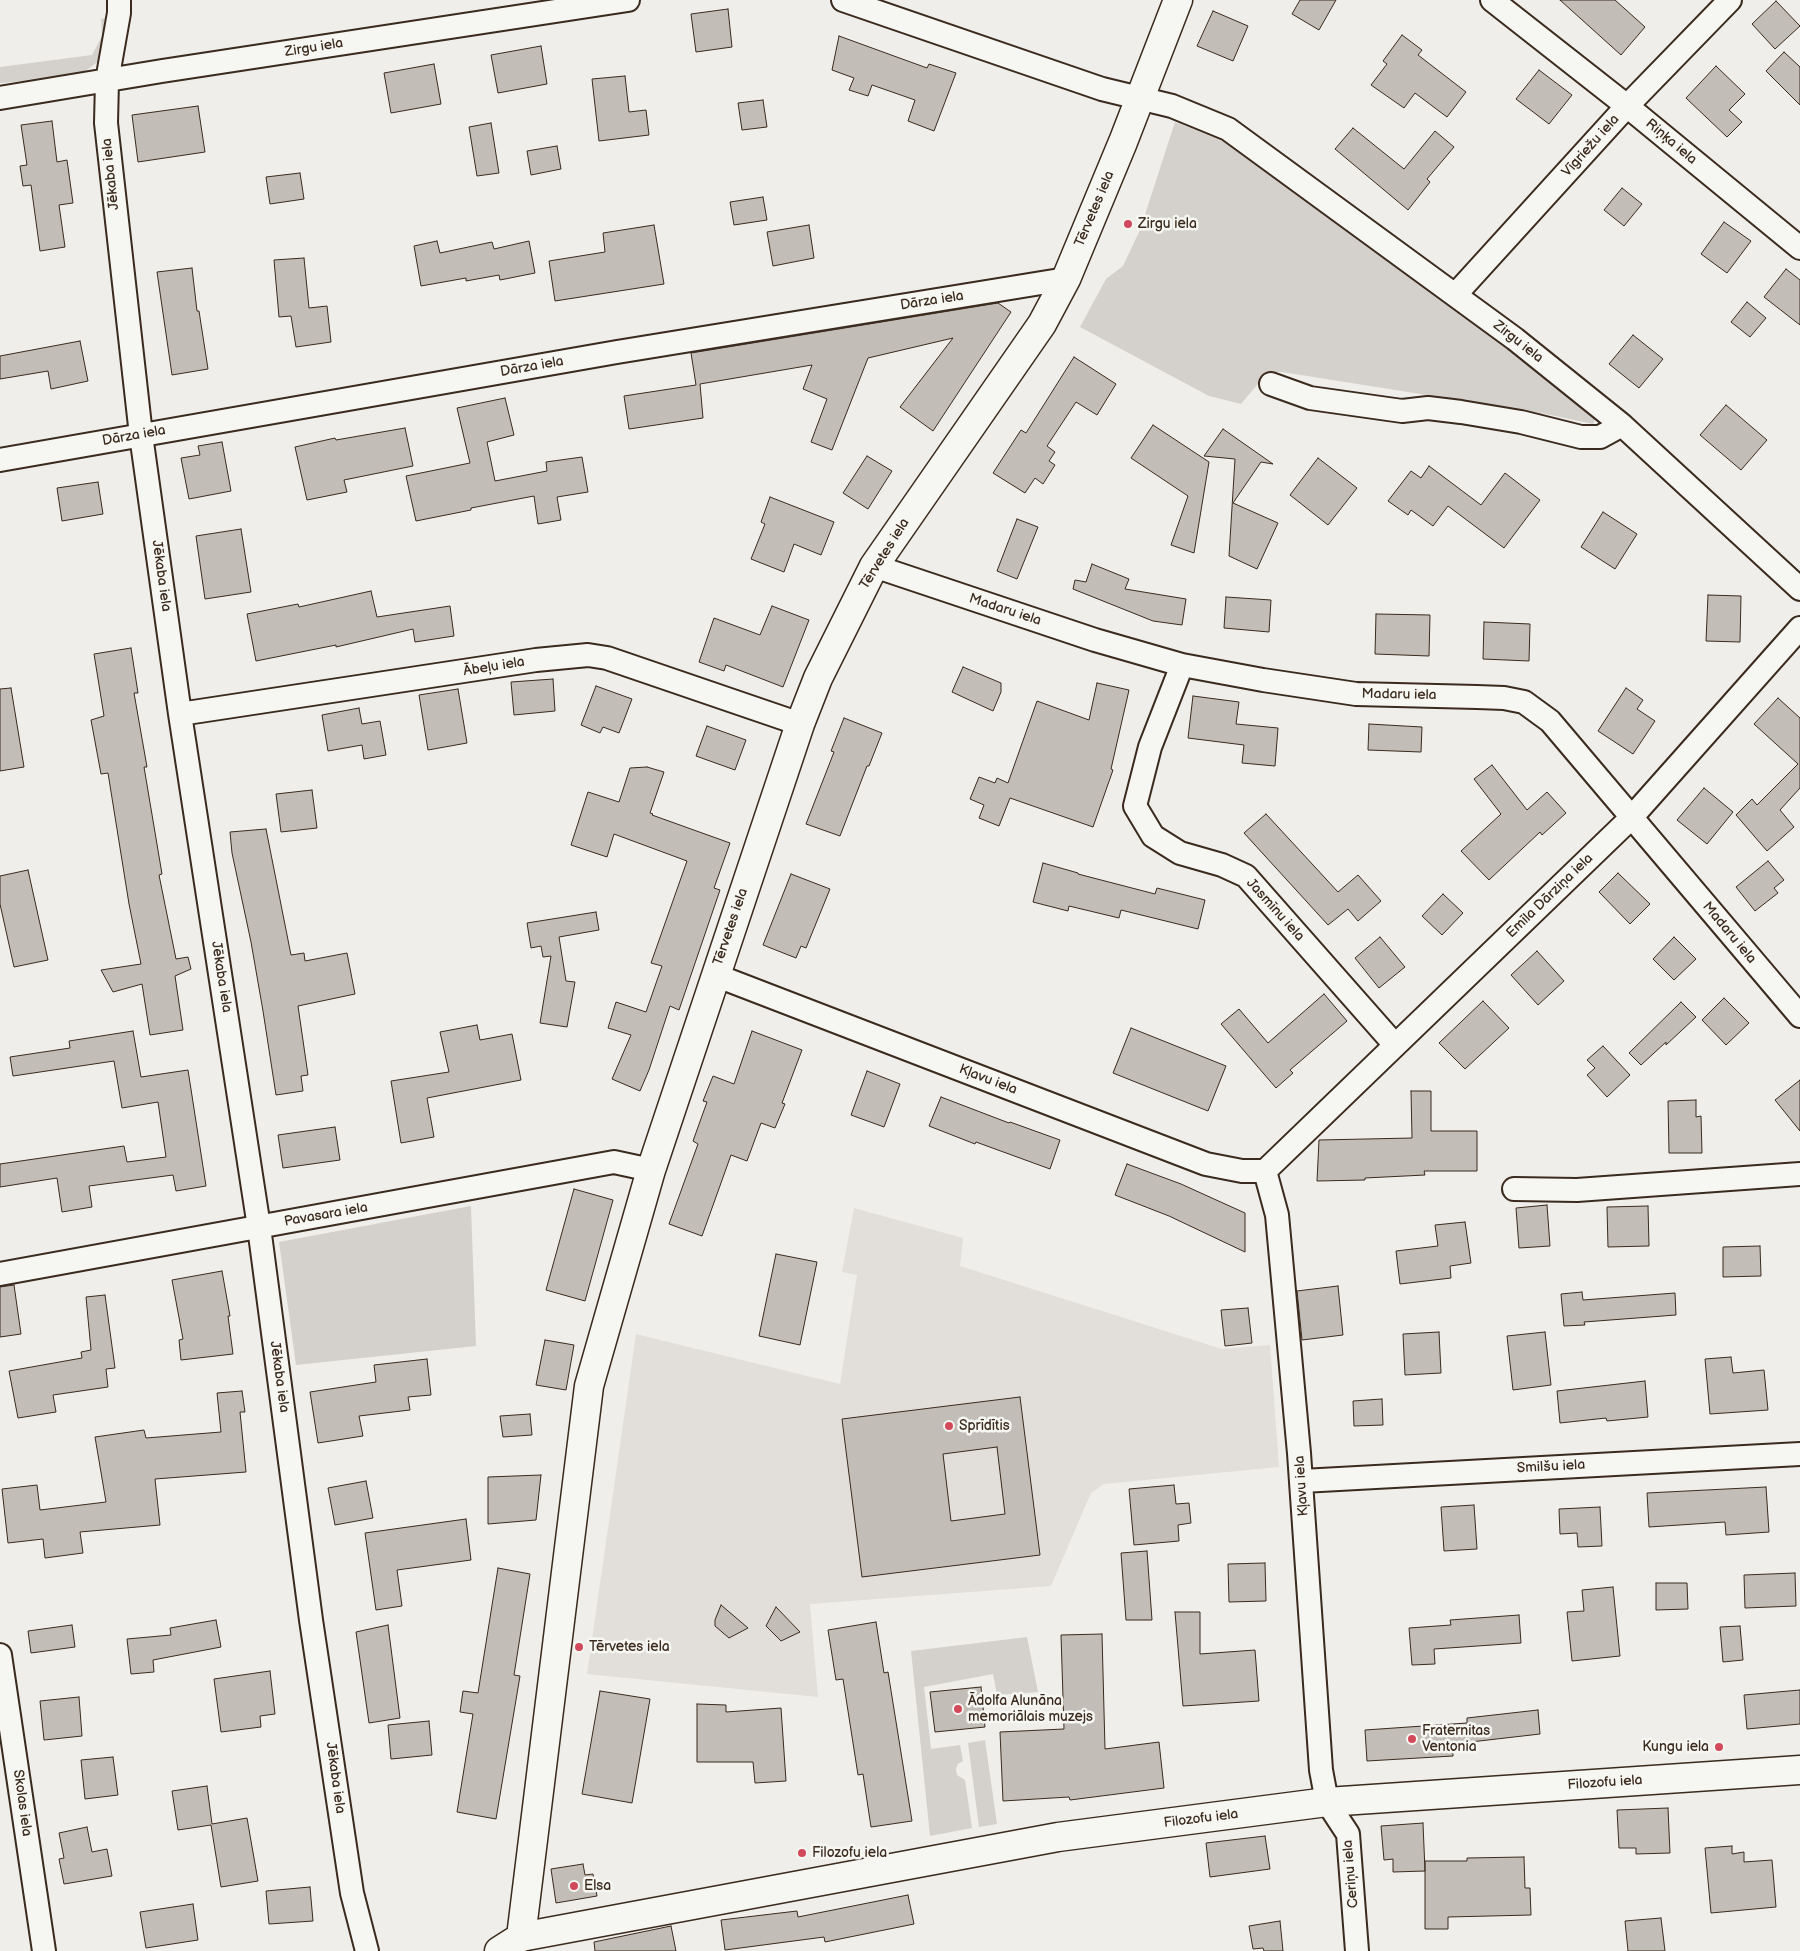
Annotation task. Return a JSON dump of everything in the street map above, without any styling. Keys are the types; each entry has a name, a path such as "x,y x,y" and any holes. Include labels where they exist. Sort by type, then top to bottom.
{"main road":[{"name":"Tērvetes iela","path":"517,1946 589,1386 651,1170 800,724 818,678 874,566 1042,324 1066,279 1178,0"},
{"name":"Filozofu iela","path":"517,1946 1058,1837 1327,1802 1800,1770"}],"street":[{"name":"Jēkaba iela","path":"119,0 107,81 106,123 141,435 180,714 259,1227 311,1620 352,1893 367,1951"},
{"name":"Zirgu iela","path":"0,98 628,0"},
{"name":"Zirgu iela","path":"843,0 1102,89 1172,106 1228,129 1456,294 1622,425 1800,589"},
{"name":"Riņķa iela","path":"1492,0 1627,106 1800,248"},
{"name":"Vīgriežu iela","path":"1456,294 1627,106 1730,0"},
{"name":"Dārza iela","path":"0,460 617,352 1066,279"},
{"path":"1272,384 1310,398 1402,411 1428,408 1461,412 1521,422 1581,437 1600,437 1622,425"},
{"name":"Madaru iela","path":"874,566 1095,640 1182,664 1263,680 1356,694 1504,698 1524,702 1550,721 1800,1016"},
{"name":"Emīla Dārziņa iela","path":"1265,1171 1631,818 1800,628"},
{"name":"Ābeļu iela","path":"180,714 536,660 588,655 607,658 800,724"},
{"name":"Jasmīnu iela","path":"1182,664 1150,747 1135,806 1153,836 1160,841 1180,853 1222,865 1246,876 1396,1044"},
{"name":"Kļavu iela","path":"715,975 1206,1164 1242,1171 1265,1171 1277,1215 1302,1481 1321,1770 1327,1802"},
{"name":"Pavasara iela","path":"0,1274 614,1162 651,1170"},
{"path":"1514,1189 1577,1190 1800,1174"},
{"name":"Smilšu iela","path":"1302,1481 1800,1454"},
{"name":"Skolas iela","path":"0,1655 44,1951"},
{"name":"Ceriņu iela","path":"1327,1802 1348,1834 1357,1951"}],"shaded area":[{"path":"110,17 106,44 99,61 84,72 50,79 0,83 0,67 92,55 102,36 101,19"},
{"path":"1175,122 1235,146 1597,414 1593,424 1546,414 1282,372 1268,372 1241,404 1209,396 1080,327 1106,279 1123,266 1140,230"},
{"path":"471,1206 476,1346 296,1365 279,1242"},
{"name":"Sprīdītis","path":"854,1208 963,1238 960,1266 1222,1349 1270,1345 1279,1467 1104,1484 1091,1493 1051,1586 810,1604 818,1697 587,1674 636,1334 840,1384 857,1275 842,1272"},
{"path":"1027,1637 1038,1692 997,1695 993,1674 924,1687 931,1749 960,1745 963,1761 958,1764 956,1769 957,1775 965,1780 972,1828 930,1836 911,1651"},
{"path":"985,1740 997,1824 979,1827 968,1743"}],"building":[{"path":"1300,0 1336,0 1319,30 1292,14"},
{"path":"1560,0 1615,0 1645,27 1621,55"},
{"path":"1776,1 1800,26 1775,49 1752,24"},
{"path":"728,9 732,47 696,52 691,14"},
{"path":"1213,11 1248,26 1233,61 1197,46"},
{"path":"1402,35 1422,50 1418,55 1466,92 1447,117 1415,93 1404,108 1371,85 1387,64 1383,61"},
{"path":"839,36 927,68 929,64 956,73 934,131 908,121 915,100 872,85 868,96 849,90 854,78 832,70"},
{"path":"541,46 547,84 498,93 491,55"},
{"path":"1784,52 1800,67 1800,105 1766,71"},
{"path":"434,64 441,104 391,113 384,73"},
{"path":"1716,66 1745,94 1729,110 1742,122 1727,137 1686,98"},
{"path":"1539,70 1572,95 1549,124 1516,99"},
{"path":"625,76 629,112 646,110 649,135 599,141 592,79"},
{"path":"763,100 767,127 742,130 738,103"},
{"path":"198,106 205,152 138,162 132,115"},
{"path":"52,121 57,162 67,160 73,203 59,205 65,247 40,251 31,185 23,186 20,166 27,165 21,125"},
{"path":"491,123 499,173 477,176 469,127"},
{"path":"1353,128 1404,169 1435,131 1454,147 1427,179 1430,182 1408,210 1335,149"},
{"path":"557,146 561,169 531,175 527,151"},
{"path":"300,173 304,199 270,204 266,177"},
{"path":"1622,188 1642,204 1624,226 1604,210"},
{"path":"763,197 767,220 734,225 730,202"},
{"path":"1724,222 1751,241 1727,273 1701,254"},
{"path":"654,225 664,284 555,301 549,261 605,252 603,233"},
{"path":"809,225 814,258 773,266 767,232"},
{"path":"437,241 440,253 492,242 494,249 529,241 535,273 500,280 499,275 466,281 466,278 421,286 414,246"},
{"path":"304,258 309,308 327,306 331,342 296,347 291,316 279,317 274,260"},
{"path":"192,268 197,311 199,311 208,369 172,375 157,272"},
{"path":"1786,269 1800,280 1800,325 1764,297"},
{"path":"1747,302 1766,318 1750,337 1731,322"},
{"path":"998,303 1011,312 933,431 900,407 953,338 868,358 832,450 811,442 827,399 803,389 812,365 700,384 703,418 629,429 624,396 696,385 691,353"},
{"path":"1633,335 1663,359 1639,388 1609,364"},
{"path":"80,341 88,381 51,389 48,371 0,379 0,356"},
{"path":"1074,357 1116,384 1097,415 1076,402 1047,446 1055,452 1049,461 1055,465 1043,484 1035,478 1025,493 993,473 1021,430 1026,433"},
{"path":"505,398 514,435 487,442 495,481 547,471 546,462 582,457 588,492 557,497 561,520 538,524 534,496 416,521 406,476 470,463 457,408"},
{"path":"1726,405 1767,440 1741,470 1700,435"},
{"path":"1153,425 1209,462 1194,553 1171,545 1188,496 1131,458"},
{"path":"405,428 413,466 344,480 347,492 307,500 295,447 335,438 336,440"},
{"path":"1223,429 1273,464 1261,462 1233,503 1278,523 1257,569 1229,556 1235,459 1204,456"},
{"path":"222,442 231,491 189,499 181,458 200,455 198,446"},
{"path":"867,456 892,471 868,509 843,493"},
{"path":"1318,458 1357,488 1328,525 1290,495"},
{"path":"1429,466 1481,505 1505,473 1540,500 1504,548 1448,506 1433,526 1411,510 1408,515 1388,501 1411,471 1421,478"},
{"path":"98,482 103,514 62,521 57,488"},
{"path":"770,497 834,522 821,555 794,544 784,572 751,559 765,524 761,522"},
{"path":"1603,512 1637,534 1615,569 1581,547"},
{"path":"1017,519 1038,527 1017,579 997,571"},
{"path":"241,529 251,592 205,599 196,536"},
{"path":"1092,564 1129,579 1125,589 1186,599 1182,625 1153,621 1073,589 1075,580 1086,582"},
{"path":"371,591 377,617 450,606 454,636 415,642 413,629 336,647 336,645 256,661 247,614 298,604 299,607"},
{"path":"1708,595 1741,596 1740,642 1706,641"},
{"path":"1226,597 1271,600 1269,632 1224,628"},
{"path":"772,606 809,620 783,687 726,665 724,671 699,662 714,618 760,635"},
{"path":"1376,614 1430,615 1429,656 1375,654"},
{"path":"1484,622 1530,624 1529,661 1483,659"},
{"path":"131,648 138,693 134,693 147,767 144,767 162,874 159,875 176,959 188,957 191,969 175,976 183,1030 150,1035 142,984 113,992 101,970 141,964 129,904 108,773 101,774 91,720 104,716 94,654"},
{"path":"963,667 1001,683 1001,692 993,711 952,692"},
{"path":"553,679 555,711 514,715 511,682"},
{"path":"1097,683 1129,690 1111,769 1113,770 1093,827 1010,798 999,826 979,818 984,805 970,799 979,777 995,783 997,778 1008,783 1037,701 1089,720"},
{"path":"596,686 632,699 619,733 603,727 600,733 581,725"},
{"path":"11,688 24,767 0,771 0,689"},
{"path":"1626,688 1643,700 1637,709 1655,721 1633,754 1598,731"},
{"path":"458,689 467,743 428,750 419,695"},
{"path":"1193,696 1239,702 1236,724 1278,728 1275,766 1242,763 1244,745 1188,738"},
{"path":"1778,698 1800,718 1800,788 1780,810 1794,827 1767,851 1736,815 1752,799 1757,805 1798,764 1754,724"},
{"path":"359,708 362,724 380,721 386,755 364,759 362,745 328,751 322,715"},
{"path":"844,718 882,733 840,836 806,824 834,752 831,751"},
{"path":"1369,724 1422,727 1421,752 1368,750"},
{"path":"707,726 746,740 735,770 696,756"},
{"path":"1492,765 1527,810 1547,792 1566,813 1542,835 1540,832 1489,880 1461,851 1501,814 1474,779"},
{"path":"647,767 664,772 650,813 652,815 730,843 714,888 720,890 679,1010 670,1006 640,1091 612,1079 631,1035 608,1028 616,1002 646,1012 662,966 651,963 687,861 614,834 607,857 571,845 588,792 619,802 630,768"},
{"path":"1704,788 1733,812 1707,844 1677,820"},
{"path":"312,790 317,828 281,832 276,794"},
{"path":"1266,814 1338,892 1358,875 1381,901 1358,921 1348,909 1328,925 1244,833"},
{"path":"266,829 291,955 304,953 305,961 347,953 355,994 298,1006 308,1075 301,1076 303,1091 276,1095 251,942 232,853 230,832"},
{"path":"1768,861 1784,880 1774,888 1778,893 1755,911 1736,887"},
{"path":"1043,863 1155,894 1157,888 1205,900 1198,929 1121,910 1119,918 1069,906 1068,911 1033,902"},
{"path":"28,870 48,960 14,967 0,904 0,876"},
{"path":"1618,873 1650,904 1630,924 1599,892"},
{"path":"791,874 830,889 806,948 801,946 796,958 763,945"},
{"path":"1443,894 1463,913 1442,935 1422,916"},
{"path":"596,912 599,930 559,937 566,981 575,982 567,1027 540,1023 551,956 543,957 541,946 531,948 527,923"},
{"path":"1380,937 1405,967 1379,988 1355,958"},
{"path":"1674,937 1696,959 1674,980 1653,959"},
{"path":"1537,951 1564,981 1538,1005 1511,975"},
{"path":"1324,994 1347,1021 1290,1070 1293,1073 1276,1088 1221,1024 1239,1009 1268,1043"},
{"path":"1724,998 1749,1023 1726,1045 1702,1020"},
{"path":"1483,1001 1509,1028 1465,1069 1439,1043"},
{"path":"1681,1002 1696,1017 1641,1065 1629,1053"},
{"path":"477,1025 480,1040 512,1034 521,1080 427,1098 434,1137 401,1143 391,1081 449,1072 440,1032"},
{"path":"1131,1028 1226,1066 1208,1111 1113,1073"},
{"path":"133,1031 141,1077 188,1070 206,1186 176,1191 173,1175 89,1186 92,1207 62,1212 57,1178 0,1187 0,1164 124,1146 127,1162 166,1157 158,1102 122,1108 114,1061 13,1076 10,1057 70,1048 69,1041"},
{"path":"752,1031 802,1050 782,1103 785,1104 775,1128 761,1123 747,1161 731,1155 702,1236 669,1224 698,1144 693,1141 707,1102 703,1101 713,1076 734,1084"},
{"path":"1603,1046 1630,1075 1607,1097 1587,1075 1595,1068 1587,1060"},
{"path":"867,1071 900,1084 884,1127 851,1115"},
{"path":"1800,1080 1800,1131 1775,1100"},
{"path":"1411,1091 1431,1091 1431,1131 1477,1131 1477,1171 1424,1171 1425,1175 1365,1178 1365,1180 1317,1181 1319,1140 1412,1138"},
{"path":"941,1097 1060,1140 1050,1169 976,1142 975,1144 929,1126"},
{"path":"1696,1100 1696,1117 1701,1116 1702,1153 1669,1153 1668,1101"},
{"path":"335,1127 340,1160 283,1168 278,1135"},
{"path":"1127,1164 1181,1184 1245,1213 1245,1252 1169,1216 1115,1195"},
{"path":"574,1189 613,1200 585,1301 546,1290"},
{"path":"1547,1205 1550,1246 1519,1248 1516,1208"},
{"path":"1648,1206 1649,1246 1608,1247 1607,1207"},
{"path":"1465,1222 1471,1263 1450,1266 1451,1278 1400,1284 1396,1251 1438,1246 1435,1225"},
{"path":"1760,1246 1761,1276 1723,1277 1723,1247"},
{"path":"776,1254 817,1262 800,1345 759,1336"},
{"path":"222,1271 230,1316 228,1316 233,1354 181,1360 179,1340 183,1339 172,1280"},
{"path":"14,1285 21,1334 0,1337 0,1287"},
{"path":"1338,1286 1343,1335 1302,1340 1297,1291"},
{"path":"1582,1292 1583,1300 1675,1293 1676,1315 1584,1322 1585,1325 1564,1326 1561,1294"},
{"path":"105,1295 115,1368 106,1369 108,1387 53,1395 56,1412 18,1418 9,1371 82,1358 81,1352 91,1350 86,1297"},
{"path":"1248,1308 1252,1343 1225,1346 1221,1310"},
{"path":"1439,1332 1441,1373 1405,1375 1403,1334"},
{"path":"1545,1332 1551,1385 1513,1390 1507,1336"},
{"path":"545,1340 574,1345 566,1390 536,1385"},
{"path":"1731,1357 1733,1373 1764,1370 1768,1410 1710,1414 1705,1359"},
{"path":"427,1359 431,1395 408,1397 410,1410 359,1416 363,1436 318,1443 310,1392 376,1382 374,1365"},
{"path":"1645,1381 1648,1417 1607,1421 1606,1418 1560,1423 1557,1391"},
{"path":"242,1391 245,1412 240,1412 246,1472 155,1479 160,1525 80,1532 83,1553 45,1558 43,1539 8,1543 2,1489 37,1485 40,1510 106,1502 95,1437 144,1430 146,1438 221,1432 217,1393"},
{"path":"1020,1397 1040,1555 862,1577 842,1419","holes":["997,1447 1005,1514 951,1521 943,1454"]},
{"path":"1382,1399 1383,1425 1354,1426 1353,1401"},
{"path":"530,1414 532,1435 503,1437 500,1416"},
{"path":"541,1475 536,1520 488,1524 488,1477"},
{"path":"366,1481 373,1518 335,1525 328,1488"},
{"path":"1174,1485 1176,1504 1189,1503 1191,1523 1178,1525 1179,1541 1134,1545 1129,1489"},
{"path":"1766,1487 1769,1532 1726,1535 1725,1522 1649,1527 1647,1493"},
{"path":"1474,1505 1477,1549 1444,1551 1441,1507"},
{"path":"1600,1507 1602,1546 1578,1547 1577,1533 1560,1534 1559,1509"},
{"path":"466,1519 471,1560 397,1570 402,1606 376,1610 365,1533"},
{"path":"1147,1551 1152,1620 1126,1620 1121,1553"},
{"path":"1265,1563 1266,1601 1229,1602 1228,1564"},
{"path":"498,1568 530,1574 514,1675 520,1676 496,1819 457,1812 473,1714 460,1712 463,1691 478,1693"},
{"path":"1795,1573 1796,1606 1745,1608 1744,1575"},
{"path":"1656,1583 1687,1583 1688,1609 1656,1610"},
{"path":"1613,1587 1620,1656 1572,1661 1567,1612 1584,1611 1582,1590"},
{"path":"721,1605 748,1628 729,1638 715,1626 715,1620"},
{"path":"776,1607 800,1632 781,1641 766,1626"},
{"path":"1175,1612 1200,1612 1200,1654 1255,1650 1259,1701 1183,1706"},
{"path":"1519,1615 1521,1643 1434,1649 1435,1664 1412,1665 1409,1628 1451,1625 1450,1620"},
{"path":"216,1620 221,1647 153,1660 154,1672 131,1674 127,1639 171,1635 170,1628"},
{"path":"876,1622 884,1673 888,1672 912,1821 871,1827 863,1774 858,1775 843,1679 836,1680 828,1630"},
{"path":"72,1625 75,1647 31,1653 28,1631"},
{"path":"388,1625 400,1718 369,1723 356,1632"},
{"path":"1740,1626 1743,1660 1723,1662 1720,1627"},
{"path":"1102,1634 1105,1749 1159,1742 1164,1788 1070,1800 1069,1797 1003,1801 1000,1732 1064,1729 1061,1635"},
{"path":"270,1671 275,1714 260,1716 261,1727 221,1732 214,1679"},
{"name":"Ādolfa Alunāna memoriālais muzejs","path":"981,1687 985,1727 935,1732 930,1692"},
{"path":"1800,1690 1800,1724 1747,1729 1744,1695"},
{"path":"600,1691 650,1699 632,1803 582,1794"},
{"path":"79,1697 82,1736 44,1740 40,1701"},
{"path":"697,1704 726,1705 726,1712 781,1708 786,1781 755,1783 753,1762 697,1762"},
{"path":"1538,1710 1540,1734 1453,1744 1453,1756 1367,1761 1365,1730 1467,1723 1467,1718"},
{"path":"429,1721 432,1755 391,1759 388,1725"},
{"path":"113,1757 118,1795 85,1799 81,1760"},
{"path":"207,1786 212,1824 247,1818 258,1881 221,1887 211,1825 178,1830 172,1791"},
{"path":"1668,1808 1670,1853 1636,1854 1636,1848 1619,1848 1617,1810"},
{"path":"1423,1823 1425,1871 1393,1872 1393,1859 1384,1860 1381,1826"},
{"path":"87,1827 92,1852 107,1849 112,1876 64,1884 59,1859 64,1858 59,1833"},
{"path":"1265,1836 1270,1869 1210,1877 1206,1843"},
{"path":"1732,1846 1732,1854 1744,1852 1744,1862 1772,1860 1776,1907 1711,1913 1705,1848"},
{"path":"1524,1857 1525,1888 1530,1888 1531,1915 1448,1917 1448,1929 1425,1929 1425,1861 1467,1861 1467,1858"},
{"name":"Elsa","path":"583,1864 585,1875 593,1874 597,1896 556,1903 551,1869"},
{"path":"310,1887 313,1921 269,1924 266,1891"},
{"path":"908,1895 914,1924 825,1942 824,1937 725,1950 721,1920 797,1911 798,1917"},
{"path":"193,1904 198,1940 146,1948 140,1912"},
{"path":"1661,1918 1665,1951 1628,1951 1625,1921"},
{"path":"1280,1921 1283,1951 1264,1951 1263,1948 1253,1949 1249,1926"},
{"path":"671,1926 676,1951 595,1951 594,1942"}],"place":[{"name":"Zirgu iela","path":"1128,224"},
{"name":"Sprīdītis","path":"949,1426"},
{"name":"Tērvetes iela","path":"579,1647"},
{"name":"Ādolfa Alunāna memoriālais muzejs","path":"958,1709"},
{"name":"Fraternitas Ventonia","path":"1412,1739"},
{"name":"Kungu iela","path":"1719,1747"},
{"name":"Filozofu iela","path":"802,1853"},
{"name":"Elsa","path":"574,1886"}]}
